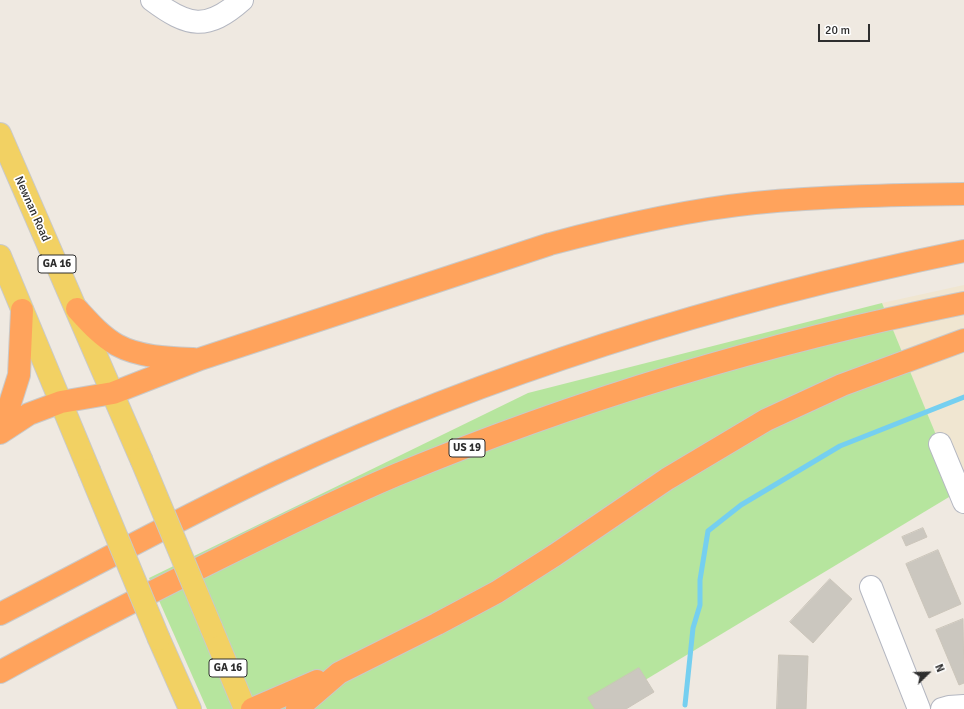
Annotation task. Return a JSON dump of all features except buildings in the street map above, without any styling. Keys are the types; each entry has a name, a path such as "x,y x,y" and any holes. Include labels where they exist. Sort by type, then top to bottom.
{"highway":[{"path":"1,432 29,414 61,402 113,394 200,359 550,244 603,230 705,210 754,203 857,196 964,194"},
{"path":"0,614 282,470 370,431 464,394 583,351 704,313 815,285 964,251"},
{"name":"US 19","path":"0,672 169,583 304,516 397,475 448,455 607,397 719,362 832,332 964,304"},
{"path":"1,432 19,375 22,310"},
{"path":"77,310 96,329 116,345 135,352 160,357 200,359"},
{"path":"252,709 339,672 437,624 497,592 555,555 667,479 766,420 849,382 964,340"},
{"path":"297,709 339,672"}],"main road":[{"name":"Newnan Road","path":"0,134 113,394"},
{"path":"0,256 159,639 190,709"},
{"name":"GA 16","path":"113,394 245,709"}],"street":[{"path":"152,0 168,12 185,20 200,22 213,21 242,0"},
{"path":"940,444 958,474 964,502"},
{"path":"871,587 919,709"},
{"path":"942,709 964,706"}],"shaded area":[{"path":"964,285 964,504 882,303"}],"green space":[{"path":"882,303 959,491 597,709 207,709 149,578 528,393"}],"waterway":[{"path":"685,705 693,628 700,605 700,580 708,531 741,505 840,446 964,397"}]}
